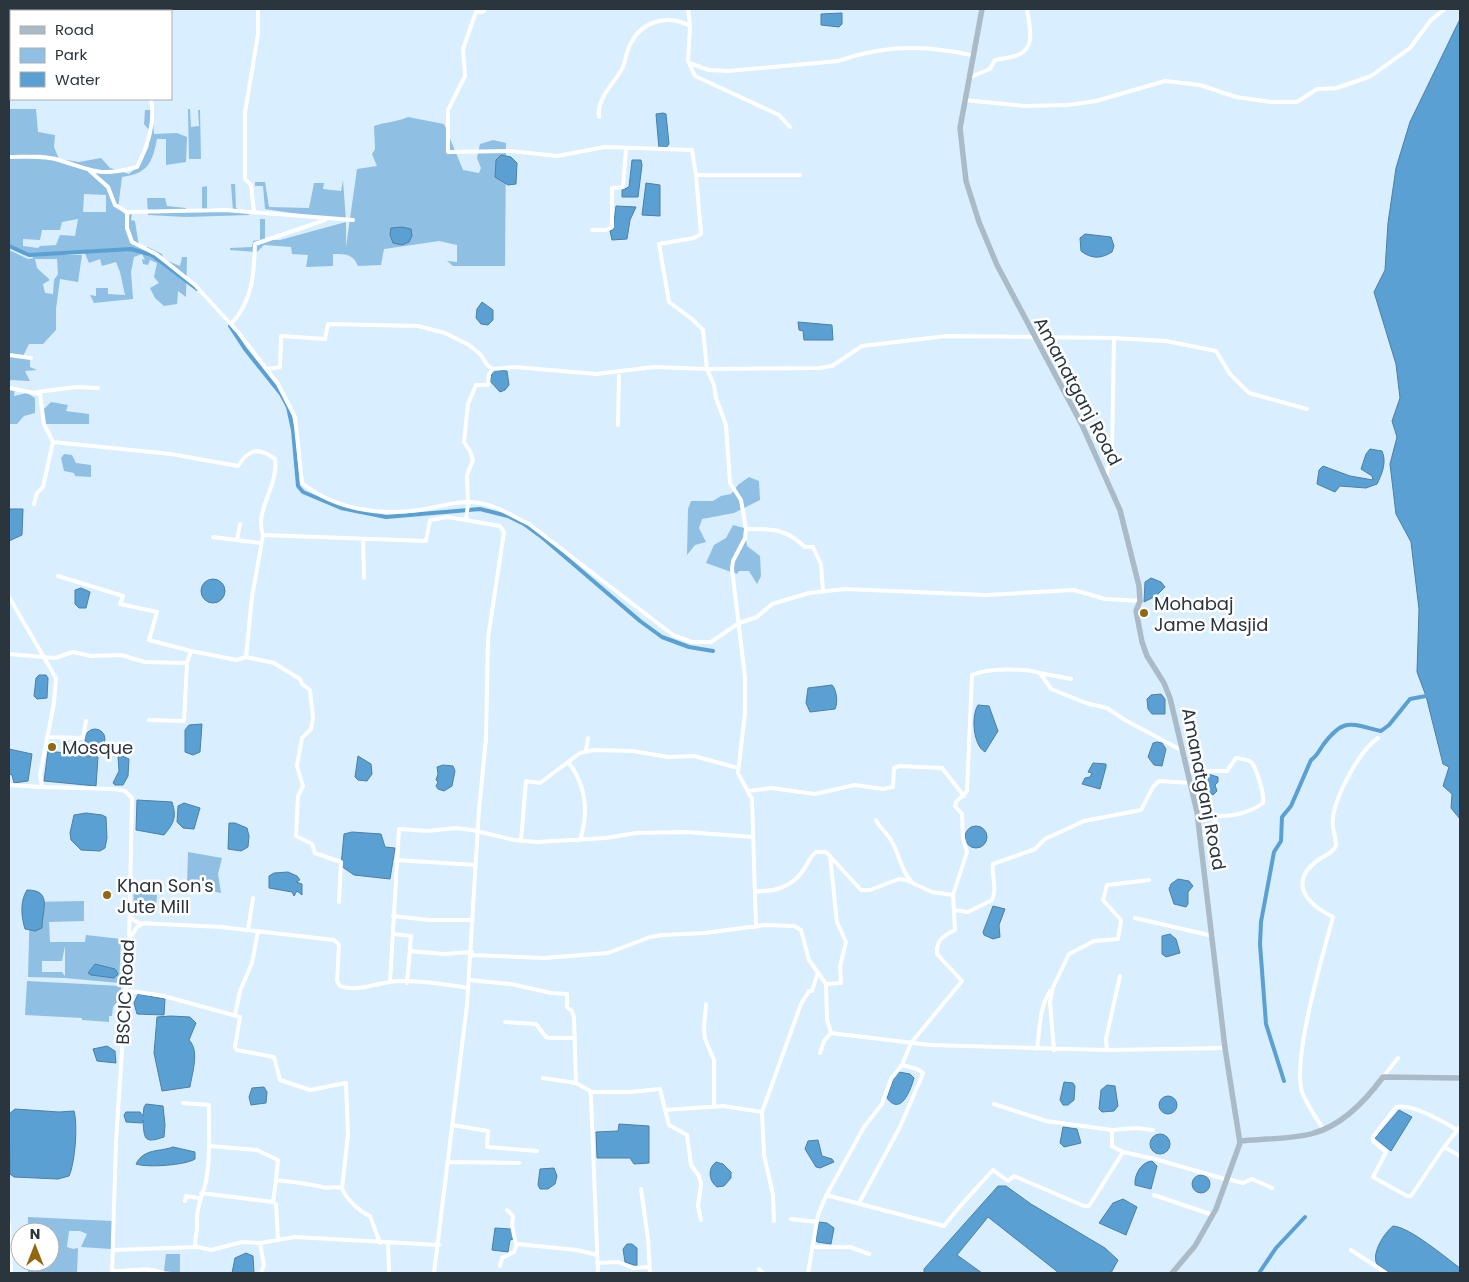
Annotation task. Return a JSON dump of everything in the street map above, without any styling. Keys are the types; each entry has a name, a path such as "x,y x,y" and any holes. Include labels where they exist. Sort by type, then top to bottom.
{"main road":[{"name":"Amanatganj Road","path":"981,9 960,128 966,181 979,222 998,266 1070,403 1120,510 1139,586 1140,601 1136,611 1142,642 1147,656 1164,683 1170,698 1200,836 1225,1048 1240,1141 1228,1179 1213,1215 1195,1246 1172,1273"},
{"path":"1240,1141 1312,1134 1323,1129 1362,1103 1383,1077 1460,1078"}],"street":[{"path":"254,212 251,185 245,179 245,113 258,34 258,9"},
{"path":"484,9 482,12 476,12 463,49 464,76 448,110 448,152 510,151 557,156 604,147 692,150 701,234 694,238 659,244 669,302 703,330 707,369 714,384 716,398 726,425 730,483 741,500 746,529 732,569 744,659 745,706 738,768 739,777 752,799 756,927"},
{"path":"688,9 690,26 689,63 695,76 779,115 790,127"},
{"path":"968,78 990,69 995,60 1019,54 1029,46 1031,36 1027,9"},
{"path":"964,100 1025,106 1068,104 1096,101 1165,81 1200,85 1236,97 1272,102 1297,102 1317,89 1337,88 1371,76 1410,48 1431,20 1445,9"},
{"path":"599,117 598,107 622,69 630,45 637,32 652,22 660,20 679,22 690,26"},
{"path":"689,63 709,70 728,71 838,61 855,55 896,47 950,50 972,55"},
{"path":"9,157 42,156 90,171 113,174 137,167 147,148 150,136 151,100"},
{"path":"592,230 606,230 612,227 612,188 623,188 626,149"},
{"path":"90,171 108,187 115,205 126,212 225,210 353,220"},
{"path":"696,175 800,175"},
{"path":"126,212 132,242 156,254 183,274 231,324 267,369 284,395 295,417 302,483 313,492 340,504 368,511 392,513 468,503 502,509 529,524 662,629 673,635 703,644 711,642 740,623 757,617 772,604 809,593 823,591 845,590 986,595 1074,590 1105,599 1140,601"},
{"path":"231,324 238,317 252,290 255,244 290,234 328,219"},
{"path":"267,369 280,367 281,336 325,339 328,324 418,326 445,332 469,345 493,369 515,367 596,374 654,367 707,369 819,368 832,366 862,346 946,336 1114,338 1166,341 1202,350 1216,351 1230,374 1248,394 1307,409"},
{"path":"1106,477 1112,450 1114,338"},
{"path":"9,355 31,358"},
{"path":"466,520 468,503 467,475 473,460 464,442 468,404 476,385 488,385 489,374 493,369"},
{"path":"618,372 618,425"},
{"path":"9,388 37,392 77,386 98,388"},
{"path":"34,504 37,493 43,487 53,442 44,424 40,394 37,392"},
{"path":"53,442 171,454 238,466 246,453 264,453 275,459 276,465 271,490 262,510 260,527 263,535 260,543 252,597 246,657"},
{"path":"263,535 426,541 432,518 448,517 500,526 504,532 488,638 486,739 478,832 472,954 439,1245 434,1273"},
{"path":"237,540 240,524"},
{"path":"746,529 785,532 792,535 805,547 813,547 821,564 823,591"},
{"path":"213,537 260,543"},
{"path":"362,539 364,578"},
{"path":"58,576 123,596 120,604 157,612 149,640 237,660 246,657 274,663 300,678 302,684 310,690 312,718 311,729 302,738 297,766 303,786 298,796 296,836 312,844 315,853 341,862 340,902"},
{"path":"9,597 56,678 40,775 42,787"},
{"path":"149,720 184,721 187,663 192,651"},
{"path":"9,654 55,658 73,652 91,656 121,655 145,662 187,663"},
{"path":"808,1273 817,1222 826,1195 864,1127 882,1104 890,1079 902,1065 911,1043 962,981 937,954 936,944 943,936 955,930 953,895 967,852 963,838 962,814 955,806 956,802 967,791 972,675 1026,670 1071,679"},
{"path":"1040,673 1051,689 1086,703 1107,708 1125,720 1183,751"},
{"path":"47,738 83,738 86,721"},
{"path":"586,751 588,738"},
{"path":"1323,1129 1302,1091 1300,1059 1333,917 1314,906 1304,895 1302,885 1305,874 1336,846 1333,827 1341,793 1358,760 1370,743 1378,738"},
{"path":"521,841 526,781 540,783 586,751 615,750 668,757 694,756 738,768"},
{"path":"1187,771 1227,771 1230,769 1234,759 1242,759 1254,765 1264,791 1263,803 1259,806 1232,816 1218,816 1210,833 1200,836"},
{"path":"569,763 581,785 585,804 585,817 580,840"},
{"path":"748,791 771,788 816,794 855,785 883,789 893,787 894,768 900,766 942,768 964,796"},
{"path":"954,910 968,912 992,900 996,887 992,877 993,864 1035,849 1045,840 1084,821 1141,810 1152,786 1159,781 1190,783"},
{"name":"BSCIC Road","path":"9,785 125,791 132,798 128,942 112,1272"},
{"path":"876,820 880,828 892,840 905,875 914,885"},
{"path":"390,982 399,829 428,831 455,828 521,841 580,840 643,833 686,832 753,836"},
{"path":"755,891 774,892 796,879 816,852 826,852 861,890 870,890 899,878 932,892 953,895"},
{"path":"826,984 841,983 840,966 846,942 837,922 830,856"},
{"path":"396,860 476,865"},
{"path":"1038,1049 1044,1002 1053,988 1069,954 1094,941 1118,939 1121,920 1103,900 1107,885 1149,880"},
{"path":"248,930 253,898"},
{"path":"129,913 135,922 248,930 334,940 339,944 337,981 340,986 345,988 378,986 390,982 448,984 468,988"},
{"path":"394,916 429,920 473,920"},
{"path":"1134,918 1213,936"},
{"path":"128,942 133,931 144,923"},
{"path":"410,951 544,958 608,953 650,937 756,927 794,926 801,930 809,960 826,984 828,1019 831,1033"},
{"path":"235,1015 240,991 252,963 258,931"},
{"path":"393,934 411,936 407,983"},
{"path":"774,1221 773,1195 764,1155 762,1112 801,1004 809,991 812,991 818,972"},
{"path":"1107,1050 1106,1039 1120,976"},
{"path":"469,980 511,984 551,993 567,994 567,1007 572,1011 574,1017 576,1083"},
{"path":"1053,988 1050,1012 1054,1050"},
{"path":"125,990 164,996 241,1018 235,1047 237,1050 274,1057 280,1080 310,1090 346,1083 348,1135 342,1188 344,1195 354,1203 359,1211 370,1216 380,1243"},
{"path":"706,1004 704,1033 714,1060 714,1107"},
{"path":"505,1022 536,1024 546,1038 575,1038"},
{"path":"831,1033 911,1043 1054,1050 1225,1048"},
{"path":"820,1053 824,1041 831,1033"},
{"path":"1383,1077 1398,1058"},
{"path":"859,1203 900,1127 923,1074 917,1069 902,1065"},
{"path":"543,1078 576,1083 590,1092 630,1092 660,1089 670,1127 686,1135 689,1143 691,1165 699,1176 701,1184 698,1206 701,1220"},
{"path":"590,1092 595,1157 598,1273"},
{"path":"183,1104 209,1105 210,1146 207,1177 200,1196 198,1227 194,1242 196,1247"},
{"path":"994,1104 1046,1120 1112,1130 1136,1128 1152,1130"},
{"path":"665,1110 734,1107 762,1112"},
{"path":"1396,1107 1410,1109 1459,1129 1444,1147 1411,1196 1407,1196 1373,1178 1386,1152 1373,1141 1373,1136 1396,1107"},
{"path":"452,1125 488,1131 487,1147 537,1151"},
{"path":"1112,1130 1112,1146 1123,1152 1243,1184 1252,1179 1272,1188"},
{"path":"210,1146 239,1148 267,1153 278,1160 273,1202 276,1204 278,1239"},
{"path":"1444,1147 1460,1156"},
{"path":"826,1195 944,1226 952,1214 975,1192 992,1170 1008,1182 1014,1176 1084,1206 1089,1206 1123,1152"},
{"path":"448,1162 519,1163"},
{"path":"276,1180 308,1182 324,1188 331,1186 342,1188"},
{"path":"640,1189 648,1239 650,1273"},
{"path":"1154,1195 1213,1215"},
{"path":"185,1200 186,1196 200,1196 273,1202"},
{"path":"500,1266 502,1258 514,1252 516,1244 512,1226 513,1216 507,1210"},
{"path":"792,1219 817,1222"},
{"path":"9,1224 11,1273"},
{"path":"113,1250 196,1247 211,1250 242,1242 260,1243 295,1237 439,1245"},
{"path":"260,1243 264,1265 262,1273"},
{"path":"388,1243 389,1273"},
{"path":"516,1244 577,1250 597,1255"},
{"path":"812,1246 850,1247 869,1254"},
{"path":"1351,1250 1386,1273"},
{"path":"597,1263 618,1262 633,1268 649,1267"},
{"path":"112,1272 151,1269 163,1273"},
{"path":"759,1269 763,1273"}],"green space":[{"path":"9,109 36,109 38,132 55,135 54,147 59,159 42,155 9,156"},
{"path":"188,109 190,109 191,127 199,126 198,110 200,110 201,159 189,159"},
{"path":"145,110 152,110 154,134 177,133 187,137 186,162 166,165 166,139 157,139 151,161 147,166 138,173 122,177 118,208 127,216 132,214 131,220 135,221 139,247 148,247 162,254 163,259 180,266 182,257 187,257 186,297 178,291 177,304 164,306 155,298 150,288 159,283 154,277 157,263 150,260 148,265 143,264 142,259 145,260 142,254 134,257 131,272 133,299 94,303 90,295 96,296 96,288 108,288 108,294 125,295 116,262 102,266 100,259 89,263 84,251 40,255 82,255 78,282 60,279 56,309 56,330 43,344 29,344 23,356 30,359 30,367 37,370 25,371 30,381 11,380 9,382 9,250 28,259 34,258 9,246 9,157 42,156 79,162 101,158 110,168 129,174 137,167 149,146 147,137 149,130 144,124","holes":["84,194 106,195 106,212 83,212","78,219 75,236 60,235 56,245 40,246 38,248 23,246 23,239 40,240 42,230 60,230 62,222","35,259 57,259 58,274 54,280 53,294 45,293 43,284 50,280 37,268"]},
{"path":"408,117 444,124 463,170 479,173 481,168 477,158 480,144 493,140 506,143 505,266 453,266 447,261 457,262 457,245 439,241 384,249 381,265 358,266 354,259 348,255 333,254 333,266 306,267 308,255 292,254 291,247 264,245 257,252 230,250 230,248 252,247 253,241 260,240 260,219 265,219 265,240 280,240 346,222 346,247 357,169 377,166 372,154 375,149 374,126"},
{"path":"343,180 346,221 265,209 263,186 255,186 255,182 265,182 269,207 309,208 314,183 324,183 323,189 341,191"},
{"path":"231,184 235,184 236,208 250,215 186,217 148,215 147,198 165,198 167,206 186,208 186,210 202,209 202,187 207,186 207,208 233,211"},
{"path":"9,387 15,388 14,396 27,393 35,398 35,413 24,416 17,424 9,424"},
{"path":"51,402 68,405 66,411 89,414 89,424 44,424 42,411"},
{"path":"64,454 72,455 76,463 91,465 91,477 75,476 74,473 64,471 61,458"},
{"path":"749,477 759,481 760,500 734,513 702,519 699,528 706,542 695,545 687,555 688,509 691,501 713,501 721,496 731,494 738,485"},
{"path":"733,525 744,528 747,546 760,556 761,576 757,584 749,571 739,571 737,574 706,563 714,545 726,538"},
{"path":"188,852 222,858 218,874 221,893 187,886"},
{"path":"134,891 157,895 156,907 152,910 133,906"},
{"path":"84,901 84,921 49,922 50,942 85,942 86,935 121,939 119,983 28,977 30,902","holes":["65,946 65,976 62,972 42,972 42,961 62,961"]},
{"path":"27,981 121,986 121,997 113,1007 112,1016 109,1016 109,1022 82,1020 82,1018 25,1015"},
{"path":"28,1217 112,1221 111,1249 81,1247 87,1234 80,1231 69,1231 67,1247 78,1248 77,1273 28,1273 60,1272 60,1222 28,1222"},
{"path":"166,1254 180,1254 180,1273 164,1271"}],"water":[{"path":"842,13 842,24 839,27 821,25 821,14"},
{"path":"1460,19 1460,819 1451,808 1452,794 1443,786 1449,767 1443,764 1426,696 1417,672 1419,609 1411,542 1396,514 1390,464 1397,437 1392,421 1400,398 1396,364 1374,292 1385,270 1388,223 1396,168 1410,122"},
{"path":"656,114 666,114 669,144 666,148 659,149"},
{"path":"501,155 511,157 517,163 516,184 508,185 495,177 496,160"},
{"path":"632,160 641,160 642,165 638,197 622,197 622,190 629,187"},
{"path":"646,183 660,185 660,216 642,215"},
{"path":"616,206 636,207 630,220 627,239 612,240 610,231 613,230"},
{"path":"402,227 411,229 412,236 409,242 402,245 393,243 390,235 391,228"},
{"path":"1085,234 1111,237 1114,246 1112,252 1096,257 1085,254 1081,251 1080,238"},
{"path":"482,302 493,310 493,320 488,325 481,324 476,318 477,309"},
{"path":"798,322 832,325 833,340 804,340 803,331 799,330"},
{"path":"493,370 507,371 509,385 505,390 500,392 490,381"},
{"path":"1370,449 1382,451 1384,459 1381,476 1377,484 1366,488 1340,486 1335,492 1317,484 1319,470 1323,466 1350,476 1373,480 1372,476 1361,469 1366,454"},
{"path":"9,509 23,509 22,535 9,541"},
{"path":"1151,578 1161,582 1165,587 1156,596 1144,602 1145,582"},
{"path":"213,579 221,583 225,591 221,599 213,603 205,599 201,591 205,583"},
{"path":"81,588 90,592 86,608 79,608 75,604 75,590"},
{"path":"39,675 46,675 48,678 47,698 37,699 34,696 36,678"},
{"path":"832,685 836,697 835,709 810,712 806,703 808,688"},
{"path":"1161,694 1165,699 1165,714 1152,714 1148,709 1147,699 1151,695"},
{"path":"978,705 989,706 998,731 985,752 978,743 974,730 974,716"},
{"path":"202,724 200,752 193,755 185,752 185,730 189,725"},
{"path":"95,729 102,732 105,739 102,746 95,749 88,746 85,739 88,732"},
{"path":"1153,743 1162,743 1166,749 1162,766 1154,765 1148,757"},
{"path":"9,749 32,754 28,781 14,783 12,775 9,774"},
{"path":"48,751 98,757 96,786 44,781"},
{"path":"120,755 129,759 128,776 123,785 115,785 113,783 119,771 118,757"},
{"path":"358,756 371,764 372,774 367,781 358,780 355,777"},
{"path":"1093,763 1106,764 1100,789 1082,784 1085,778 1090,777 1092,773 1088,772"},
{"path":"443,765 453,766 455,771 452,786 444,791 436,786 438,782 436,780 438,774 437,767"},
{"path":"1208,774 1218,777 1218,782 1215,785 1217,791 1213,795 1207,791 1199,779 1203,775"},
{"path":"137,800 172,802 174,820 164,835 136,830"},
{"path":"184,803 200,808 194,829 183,828 177,822 178,806"},
{"path":"86,813 106,817 107,838 105,848 100,851 81,850 71,840 70,833 74,815"},
{"path":"229,823 235,823 247,828 249,836 248,847 241,851 228,849"},
{"path":"976,826 984,829 987,837 984,845 976,848 968,845 965,837 968,829"},
{"path":"352,832 381,834 385,847 395,848 390,879 354,875 341,866 344,834"},
{"path":"288,872 297,876 300,880 296,882 302,884 302,895 297,891 294,896 292,892 269,888 269,876 274,873"},
{"path":"1178,879 1189,881 1193,886 1188,892 1188,904 1186,907 1174,904 1169,889 1171,884"},
{"path":"27,890 40,893 44,902 42,928 35,931 25,929 23,919 22,904"},
{"path":"993,906 1005,909 999,925 1000,937 993,939 984,935 983,932"},
{"path":"1170,934 1176,939 1180,953 1166,957 1162,954 1162,936"},
{"path":"95,964 115,969 118,974 114,978 91,975 88,973"},
{"path":"138,994 165,999 164,1015 137,1014 134,1003"},
{"path":"157,1017 190,1017 196,1023 189,1040 195,1056 190,1087 162,1091 154,1053"},
{"path":"107,1046 115,1051 116,1063 97,1061 93,1049"},
{"path":"899,1072 910,1074 914,1078 905,1099 897,1104 892,1103 887,1098 894,1078"},
{"path":"1064,1082 1073,1083 1075,1086 1074,1100 1068,1105 1063,1105 1060,1100"},
{"path":"1107,1085 1115,1086 1118,1106 1114,1111 1102,1112 1099,1109 1101,1090"},
{"path":"264,1087 267,1092 266,1103 251,1105 249,1097 252,1088"},
{"path":"1164,1096 1172,1096 1177,1101 1175,1112 1164,1114 1159,1109 1159,1101"},
{"path":"146,1104 163,1106 164,1137 149,1140 145,1136 143,1120 142,1123 126,1122 124,1115 126,1112 140,1112 143,1116"},
{"path":"15,1109 59,1112 74,1111 76,1125 75,1144 69,1176 58,1179 14,1177 10,1174 9,1114"},
{"path":"1399,1110 1412,1117 1391,1151 1375,1138"},
{"path":"619,1124 649,1126 649,1163 634,1164 630,1158 597,1158 596,1132 618,1131"},
{"path":"1063,1127 1077,1129 1081,1143 1064,1147 1060,1143"},
{"path":"1156,1134 1164,1134 1170,1140 1170,1148 1164,1154 1156,1154 1150,1148 1150,1140"},
{"path":"818,1140 822,1156 832,1159 834,1162 820,1168 816,1167 805,1149 808,1141"},
{"path":"173,1147 195,1152 195,1159 184,1163 167,1165 149,1166 136,1164 143,1155"},
{"path":"1152,1161 1157,1166 1151,1189 1135,1185 1139,1170 1142,1166"},
{"path":"716,1162 723,1164 731,1172 731,1178 724,1186 717,1187 710,1175 711,1168"},
{"path":"554,1168 557,1176 555,1184 548,1189 540,1189 538,1185 540,1169"},
{"path":"1201,1175 1207,1178 1210,1184 1207,1190 1201,1193 1195,1190 1192,1184 1195,1178"},
{"path":"998,1186 1006,1186 1031,1204 1105,1248 1118,1260 1111,1273 1059,1273 988,1217 957,1255 982,1273 924,1273 924,1269"},
{"path":"1123,1199 1137,1207 1126,1235 1099,1223 1113,1203"},
{"path":"819,1222 827,1223 834,1228 831,1244 817,1242"},
{"path":"1393,1226 1409,1232 1428,1244 1460,1268 1460,1273 1390,1273 1377,1264 1376,1255 1379,1244"},
{"path":"495,1228 511,1229 514,1239 510,1240 508,1252 492,1250"},
{"path":"627,1244 632,1244 637,1248 637,1266 625,1262 623,1249"},
{"path":"246,1253 253,1256 254,1273 232,1273 235,1258"}],"waterway":[{"path":"9,246 29,255 131,249 152,255 197,289"},
{"path":"230,326 245,349 281,394 288,407 293,430 298,486 303,492 341,508 386,517 480,509 508,516 524,524 543,538 640,621 662,637 689,647 713,651"},
{"path":"1284,1081 1266,1024 1260,944 1261,922 1274,852 1281,841 1282,817 1291,806 1311,760 1337,730 1342,726 1355,725 1381,731 1389,725 1410,699 1426,696"},
{"path":"1259,1273 1276,1248 1305,1217"}],"place":[{"name":"Mohabaj Jame Masjid","path":"1144,613"},
{"name":"Mosque","path":"52,747"},
{"name":"Khan Son's Jute Mill","path":"107,895"}]}
